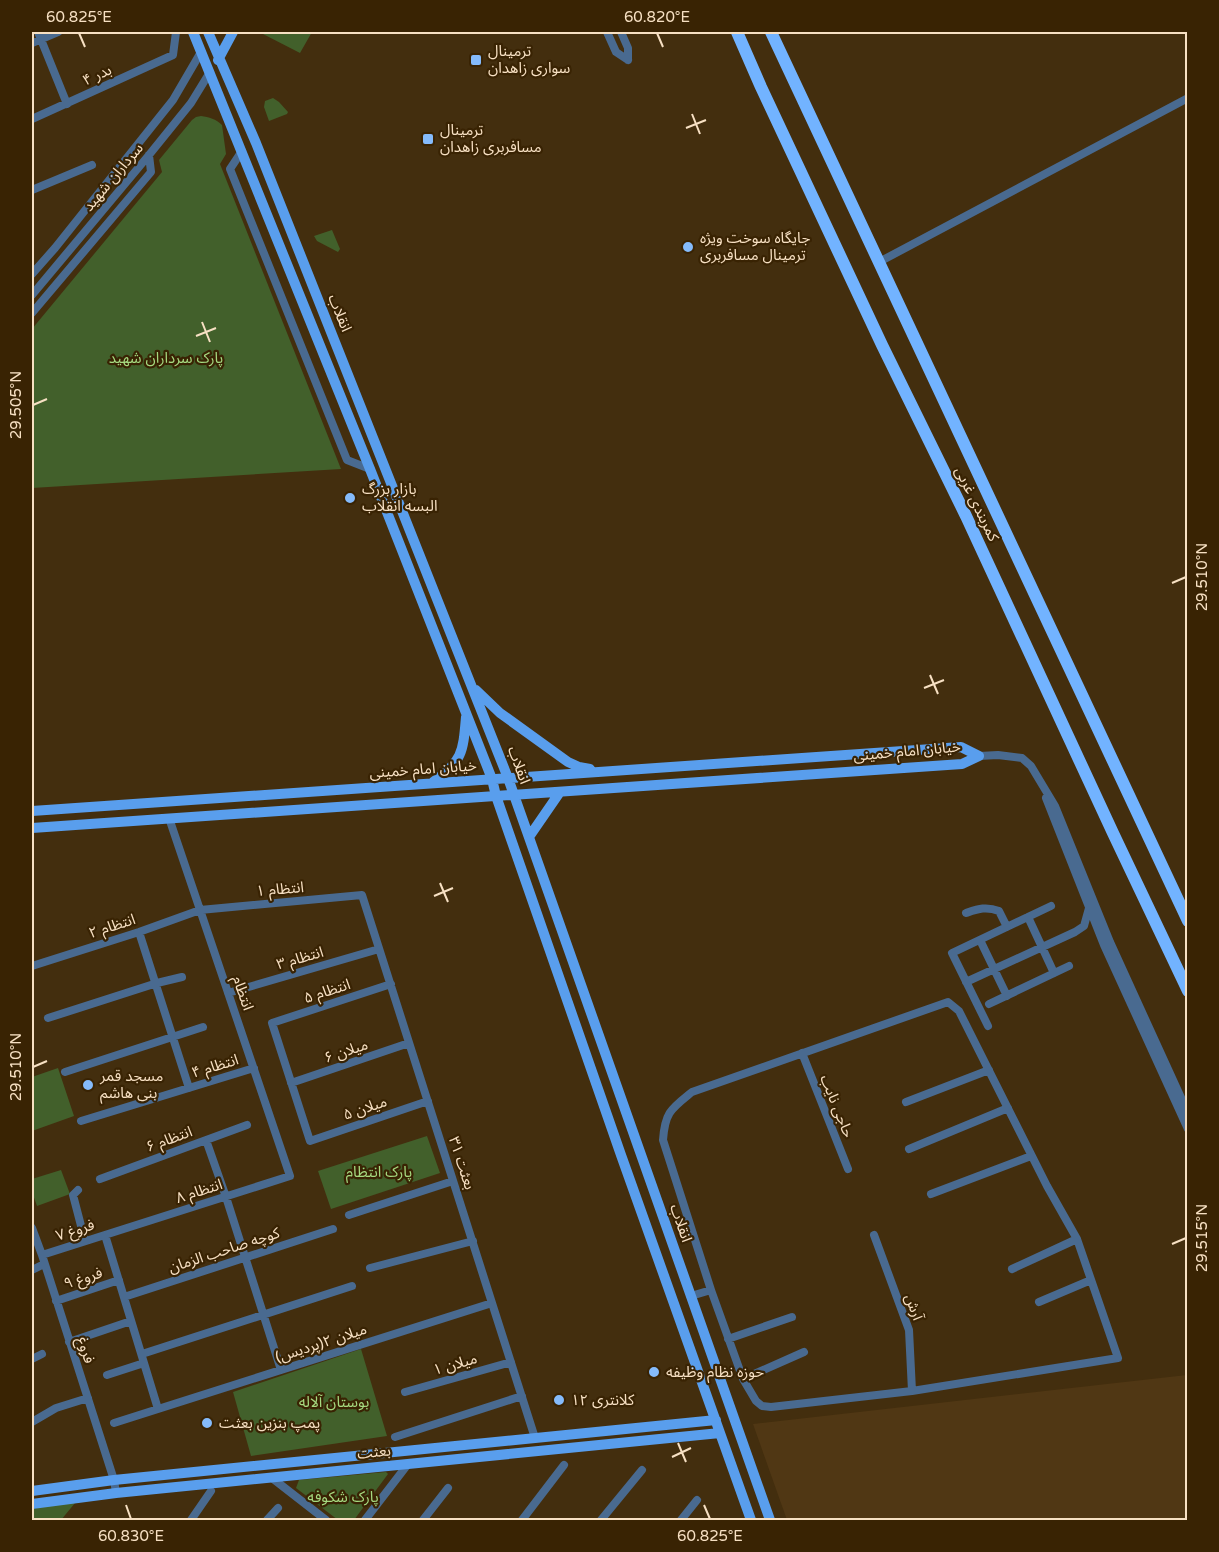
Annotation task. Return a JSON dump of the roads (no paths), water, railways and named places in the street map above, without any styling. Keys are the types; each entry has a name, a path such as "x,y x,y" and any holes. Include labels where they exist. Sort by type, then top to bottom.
{"highway":[{"name":"کمربندی غربی","path":"737,32 867,313 966,516 1188,991"},
{"name":"کمربندی غربی","path":"771,32 1188,921"}],"main road":[{"name":"انقلاب","path":"192,32 370,469 492,779 621,1155 751,1521"},
{"path":"210,72 233,32"},
{"path":"201,52 210,33"},
{"name":"انقلاب","path":"210,33 256,143 508,778 770,1521"},
{"path":"471,685 500,713 568,762 602,772"},
{"path":"431,784 448,771 458,759 464,743 466,714"},
{"name":"خیابان امام خمینی","path":"32,811 961,747 979,756"},
{"name":"خیابان امام خمینی","path":"32,828 962,764 979,756"},
{"path":"529,837 560,792"},
{"path":"507,827 523,822"},
{"path":"621,1155 639,1149"},
{"name":"بعثت","path":"32,1491 114,1480 716,1420"},
{"name":"بعثت","path":"32,1504 116,1493 720,1433"},
{"path":"535,1438 535,1451"}],"street":[{"path":"32,43 40,35 58,32"},
{"name":"بدر ۴","path":"32,119 173,55 176,32"},
{"path":"607,32 616,52 628,60 628,48 621,32"},
{"path":"40,35 68,104"},
{"name":"سرداران شهید","path":"32,274 173,100 201,52"},
{"name":"سرداران شهید","path":"32,296 191,103 210,72"},
{"path":"879,262 1188,98"},
{"path":"242,151 230,169 347,460 370,469"},
{"path":"32,313 151,172 149,155"},
{"path":"32,190 92,165"},
{"path":"979,756 998,755 1022,758 1031,766 1055,806 1114,952 1188,1113"},
{"path":"1040,781 1089,908 1130,1004 1188,1129"},
{"name":"انتظام","path":"169,818 290,1176"},
{"name":"انتظام ۱","path":"201,910 362,895"},
{"name":"بعثت ۳۱","path":"362,895 535,1438"},
{"path":"988,1026 952,953 1051,906"},
{"path":"966,913 979,908 999,911 1007,927"},
{"path":"966,982 1075,932 1084,926 1089,908"},
{"name":"انتظام ۲","path":"32,966 201,910"},
{"path":"1028,917 1054,973"},
{"path":"140,932 189,1088"},
{"path":"980,940 1007,996"},
{"name":"انتظام ۳","path":"228,993 380,949"},
{"path":"989,1004 1069,966"},
{"path":"48,1018 182,977"},
{"name":"انتظام ۵","path":"291,1083 272,1023 391,984"},
{"path":"948,1002 959,1011 1047,1186 1077,1239 1118,1358 912,1391 771,1407 762,1406 756,1401 743,1379 711,1290 663,1140 664,1122 673,1107 692,1092 802,1053 948,1002"},
{"path":"65,1072 203,1027"},
{"name":"میلان ۶","path":"291,1083 410,1043"},
{"name":"حاجی نایب","path":"802,1053 848,1169"},
{"name":"انتظام ۴","path":"81,1121 254,1068"},
{"path":"906,1102 989,1070"},
{"name":"میلان ۵","path":"291,1083 310,1141 428,1101"},
{"path":"909,1149 1008,1108"},
{"name":"انتظام ۶","path":"100,1179 247,1125"},
{"path":"206,1140 281,1370"},
{"path":"931,1194 1032,1156"},
{"name":"انتظام ۸","path":"116,1231 290,1176"},
{"path":"349,1215 453,1181"},
{"path":"78,1190 74,1195 85,1241"},
{"name":"کوچه صاحب الزمان","path":"124,1297 333,1229"},
{"name":"فروغ ۷","path":"32,1270 43,1260 85,1241 116,1231"},
{"name":"فروغ","path":"32,1234 43,1260 88,1398 116,1493"},
{"path":"105,1235 159,1409"},
{"name":"آرش","path":"874,1235 909,1330 912,1391"},
{"path":"1012,1269 1077,1239"},
{"path":"370,1268 472,1241"},
{"name":"فروغ ۹","path":"56,1301 119,1280"},
{"path":"1040,1302 1091,1280"},
{"path":"107,1375 143,1358 263,1314 352,1286"},
{"path":"691,1296 711,1290"},
{"name":"میلان ۲(پردیس)","path":"114,1424 492,1303"},
{"path":"728,1339 792,1317"},
{"path":"69,1341 132,1321"},
{"path":"743,1379 804,1353"},
{"path":"32,1359 42,1354"},
{"name":"میلان ۱","path":"405,1392 511,1362"},
{"path":"395,1437 522,1396"},
{"path":"32,1422 56,1408 88,1398"},
{"path":"365,1521 408,1464"},
{"path":"522,1521 564,1465"},
{"path":"601,1521 642,1470"},
{"path":"272,1478 326,1521"},
{"path":"423,1521 448,1488"},
{"path":"191,1521 211,1491"},
{"path":"681,1521 698,1500"},
{"path":"267,1521 278,1508"}],"place":[{"name":"ترمینال سواری زاهدان","path":"476,60"},
{"name":"ترمینال مسافربری زاهدان","path":"428,139"},
{"name":"جایگاه سوخت ویژه ترمینال مسافربری","path":"688,247"},
{"name":"بازار بزرگ البسه انقلاب","path":"350,498"},
{"name":"مسجد قمر بنی هاشم","path":"88,1085"},
{"name":"حوزه نظام وظیفه","path":"654,1372"},
{"name":"کلانتری ۱۲","path":"559,1400"},
{"name":"پمپ بنزین بعثت","path":"207,1423"}],"park label":[{"name":"پارک سرداران شهید","path":"166,358"},
{"name":"پارک انتظام","path":"379,1172"},
{"name":"بوستان آلاله","path":"334,1402"},
{"name":"پارک شکوفه","path":"343,1497"}]}
